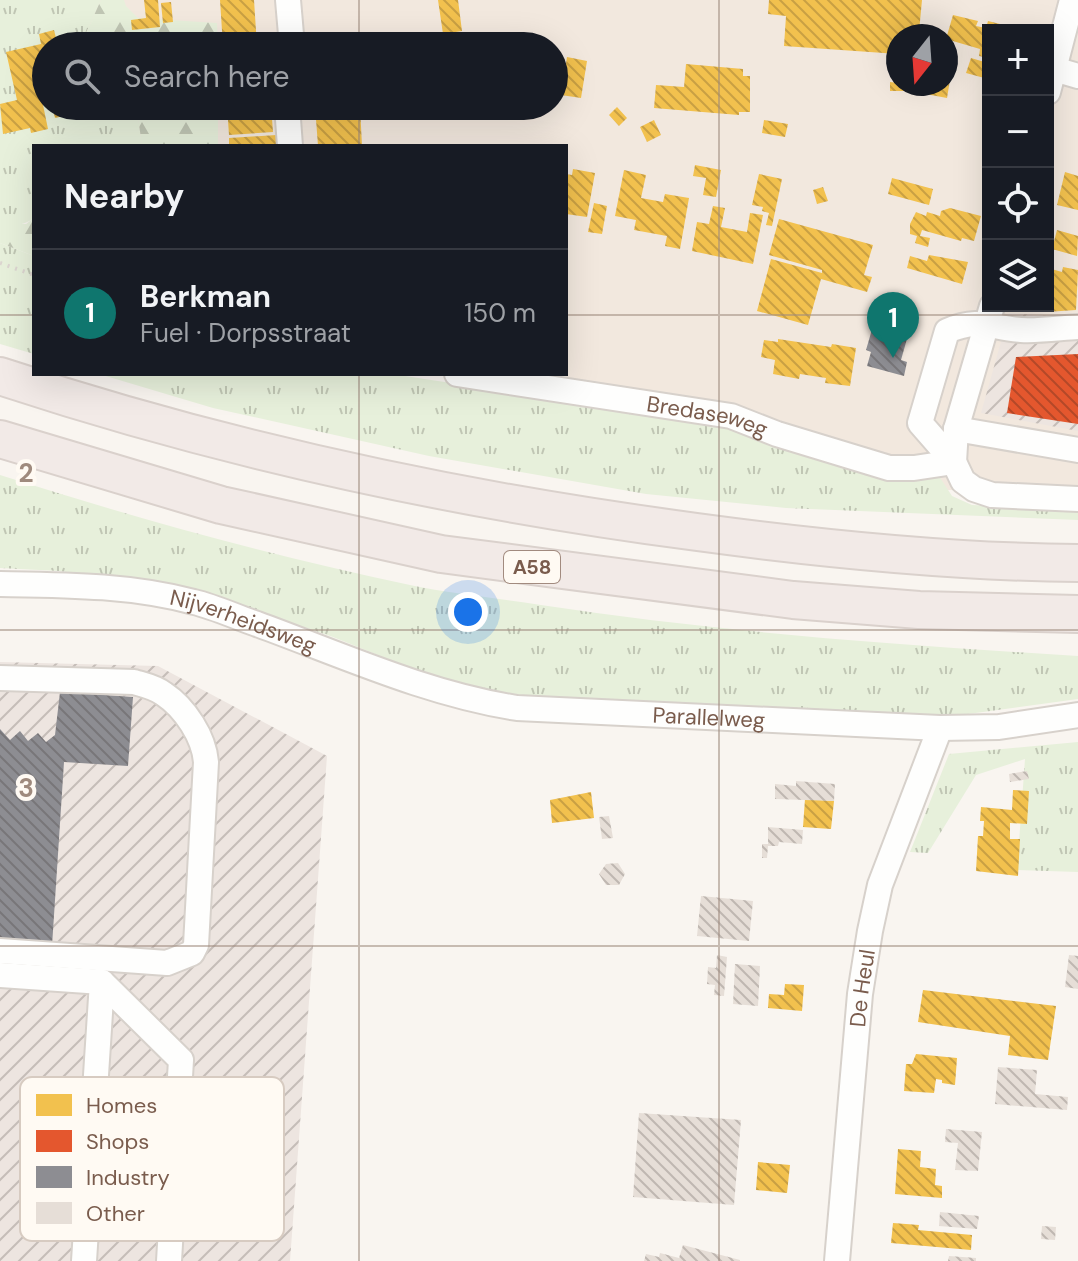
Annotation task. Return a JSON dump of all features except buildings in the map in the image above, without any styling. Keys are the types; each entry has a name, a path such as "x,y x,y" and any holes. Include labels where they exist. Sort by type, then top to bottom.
{"highway":[{"path":"0,376 91,406 239,447 519,506 632,524 806,545 943,558 1075,563"},
{"name":"A58","path":"0,439 221,505 441,554 793,600 919,610 1078,614"}],"street":[{"path":"288,0 291,32"},
{"path":"1054,69 1072,0"},
{"path":"1054,80 1078,76"},
{"path":"288,120 290,144"},
{"path":"954,462 956,429 990,315"},
{"path":"1078,327 1021,330 990,315 947,331 920,423 954,462 963,481 974,489 992,495 1078,499"},
{"name":"Bredaseweg","path":"470,376 731,416 777,434 889,468 954,462"},
{"path":"956,429 1078,450"},
{"name":"Nijverheidsweg","path":"0,584 90,586 148,592 195,602 427,687 477,701"},
{"path":"0,678 134,682 150,687 165,694 184,714 205,749 206,762 196,945 192,953 167,963 0,951"},
{"name":"Parallelweg","path":"477,701 517,708 940,728 999,727 1078,715"},
{"name":"De Heul","path":"837,1261 860,994 870,931 880,885 940,728"},
{"path":"0,975 102,982 181,1060 180,1077"},
{"path":"96,1077 102,982"},
{"path":"84,1261 85,1241"},
{"path":"169,1261 170,1241"}],"path":[{"path":"0,263 32,274"}],"shaded area":[{"path":"0,0 1078,0 1078,488 877,491 564,376 568,376 568,144 34,144"},
{"path":"1009,313 1078,318 1078,431 981,413"},
{"path":"0,662 158,666 327,756 290,1261 0,1261"}],"green space":[{"path":"0,0 101,0 86,32 32,32 32,120 138,120 142,144 32,144 32,219 13,225 0,224"},
{"path":"101,0 124,0 138,18 217,23 217,32 86,32"},
{"path":"138,120 218,120 218,144 142,144"},
{"path":"32,220 32,255 0,243 0,224 26,224"},
{"path":"0,243 32,255 32,353 0,344"},
{"path":"106,376 405,376 727,425 939,476 952,496 972,505 1078,510 1078,520 786,508 646,494 429,456 213,408"},
{"path":"0,475 255,549 443,591 742,630 1078,656 1078,699 946,717 591,704 489,692 430,676 333,637 236,604 149,584 59,571 0,568"},
{"path":"1078,742 1078,872 1017,870 1025,759 976,775 928,853 910,852 949,754"}],"place":[{"name":"Berkman","path":"893,358"}]}
